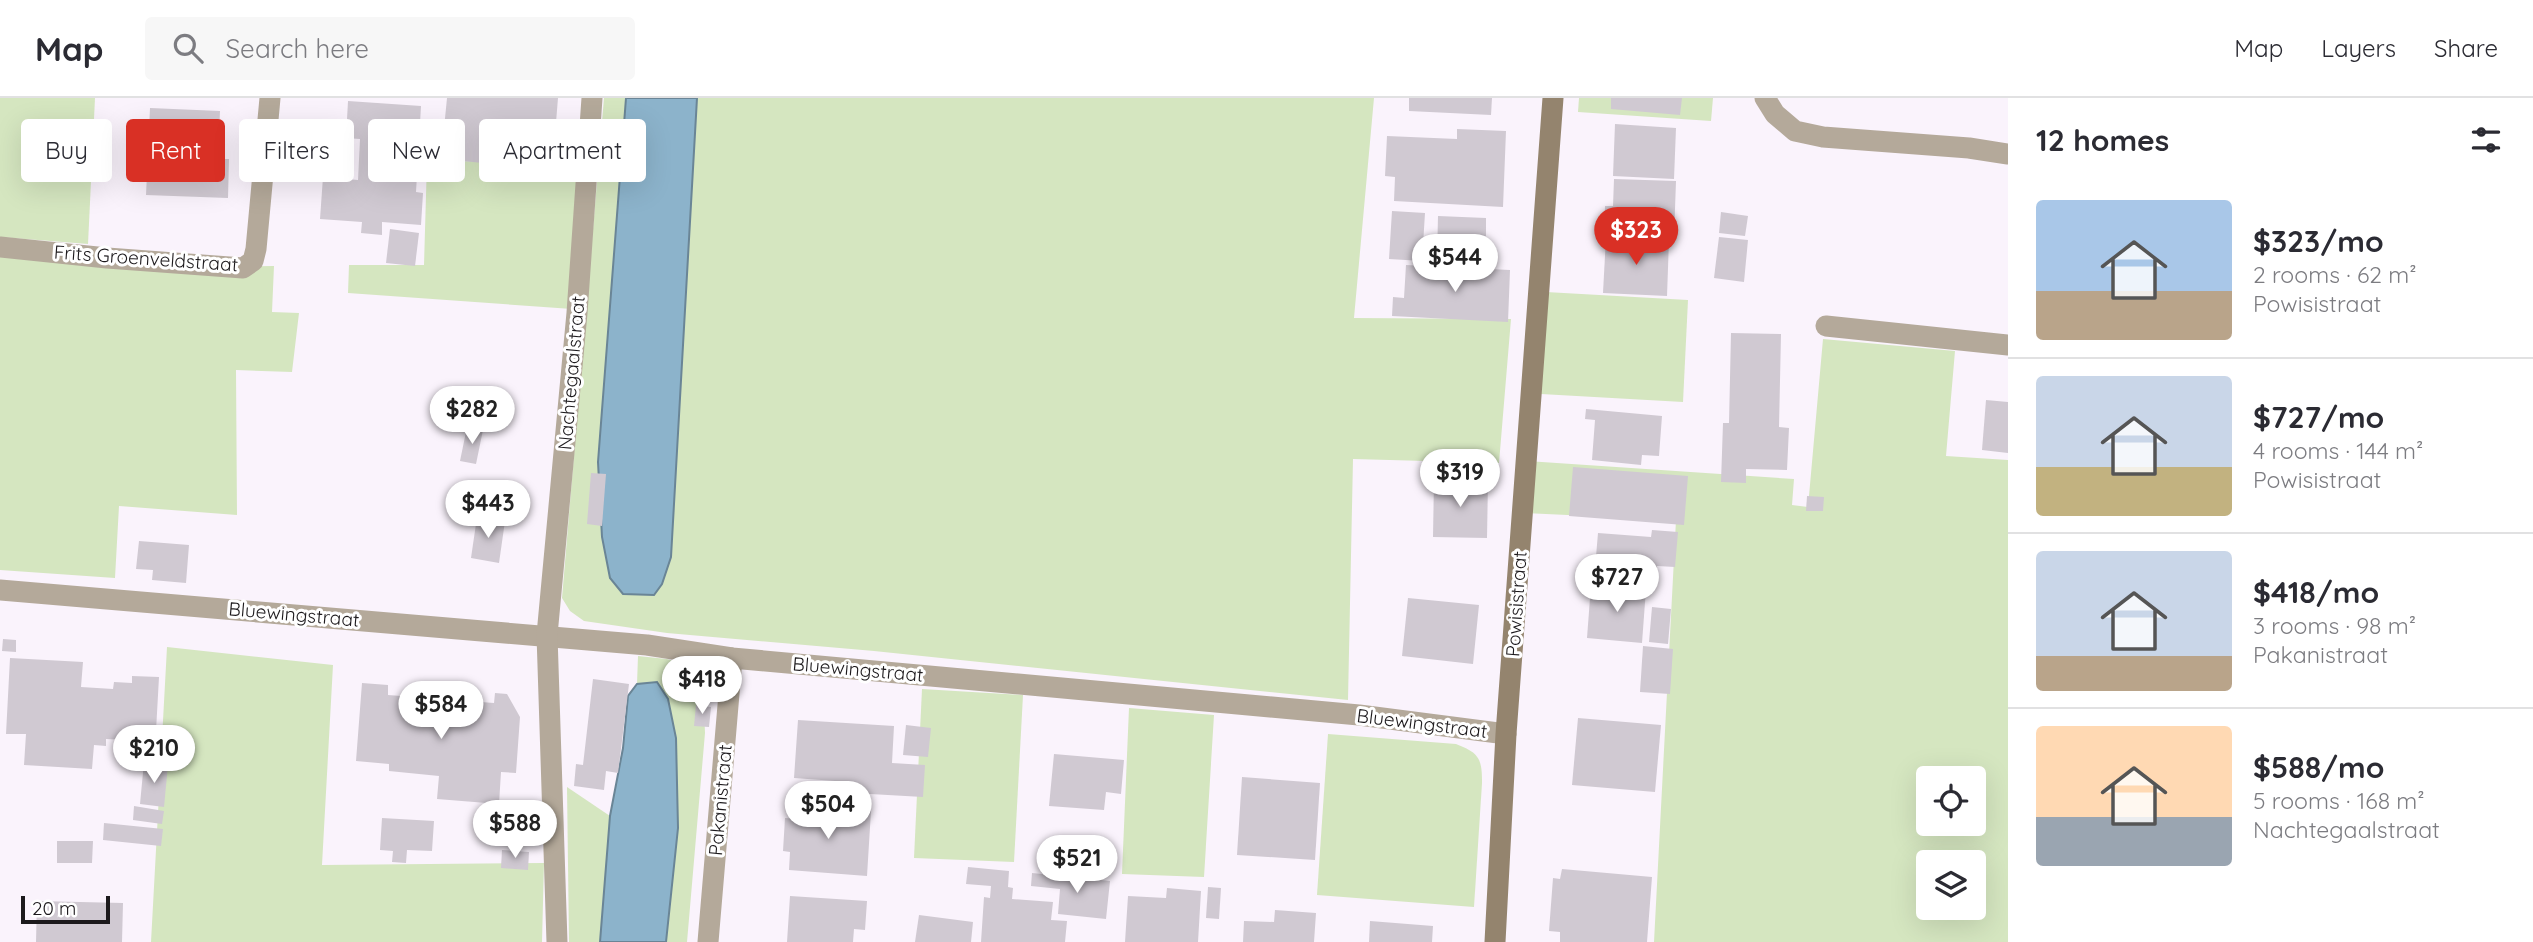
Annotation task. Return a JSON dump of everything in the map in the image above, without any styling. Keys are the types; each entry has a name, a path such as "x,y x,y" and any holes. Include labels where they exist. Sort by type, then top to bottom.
{"street":[{"name":"Frits Groenveldstraat","path":"0,247 243,268 253,261 256,249 270,98"},
{"name":"Nachtegaalstraat","path":"557,942 547,635 578,313 592,98"},
{"name":"Powisistraat","path":"1495,942 1506,734 1553,98"},
{"path":"1765,98 1774,114 1796,131 1823,137 1969,148 2008,154"},
{"path":"1826,326 2008,345"},
{"name":"Bluewingstraat","path":"0,590 547,635 647,645 732,658 1359,715 1506,734"},
{"name":"Pakanistraat","path":"708,942 732,658"}],"green space":[{"path":"0,98 95,98 94,119 21,119 21,182 91,182 88,244 0,237"},
{"path":"604,98 626,98 624,119 602,119"},
{"path":"697,98 1374,98 1354,318 1511,319 1499,463 1353,459 1348,700 874,651 667,633 584,621 570,611 562,598 597,182 620,182 598,462 602,537 671,557"},
{"path":"1579,98 1713,98 1711,121 1578,112"},
{"path":"465,161 479,161 479,182 579,182 572,309 348,293 349,265 424,265 426,182 465,182"},
{"path":"0,254 105,268 274,266 272,312 299,313 292,372 236,370 237,515 119,506 115,578 0,570"},
{"path":"1546,292 1688,300 1683,402 1541,394"},
{"path":"1823,339 1955,351 1946,456 2008,460 2008,942 1654,942 1676,520 1524,513 1527,461 1794,479 1792,505 1808,507"},
{"path":"167,647 333,665 322,865 544,863 542,942 151,942"},
{"path":"638,656 667,659 694,667 703,685 705,733 687,942 666,942 678,828 637,684"},
{"path":"922,689 1023,695 1014,862 914,858"},
{"path":"1129,708 1214,715 1204,877 1122,874"},
{"path":"1328,734 1456,744 1470,750 1478,758 1482,783 1474,907 1317,895"},
{"path":"567,787 610,816 600,942 569,942"}],"water":[{"path":"626,98 697,98 671,557 662,584 654,595 623,594 610,578 602,537 598,462 620,182 646,182 646,119 624,119"},
{"path":"657,682 668,699 676,738 678,828 666,942 600,942 610,816 623,748 628,696 637,684"}],"building":[{"path":"447,98 558,98 556,119 479,119 479,163 465,161 465,119 445,119"},
{"path":"1409,98 1492,98 1491,115 1409,111"},
{"path":"1611,98 1682,98 1680,115 1611,109"},
{"path":"348,101 421,106 420,119 368,119 368,182 417,182 416,192 423,193 421,225 382,222 382,235 361,233 362,222 320,219 323,182 358,180 360,139 354,139 354,119 347,119"},
{"path":"150,108 220,111 220,119 149,119"},
{"path":"1615,124 1676,128 1674,179 1613,176"},
{"path":"1457,129 1506,131 1503,207 1394,201 1395,177 1385,176 1387,136 1457,139"},
{"path":"225,159 229,159 228,198 146,195 147,182 225,182"},
{"path":"1614,179 1676,181 1674,237 1604,234 1605,206 1613,206"},
{"path":"1392,211 1425,213 1422,261 1389,259"},
{"path":"1721,212 1748,216 1745,236 1719,233"},
{"path":"1438,216 1486,218 1486,236 1475,236 1475,259 1437,258"},
{"path":"390,229 419,233 415,266 386,263"},
{"path":"1606,237 1669,240 1667,296 1603,293"},
{"path":"1719,237 1748,240 1744,282 1714,278"},
{"path":"1406,265 1510,270 1508,322 1392,316 1393,297 1404,298"},
{"path":"1731,333 1781,334 1779,427 1789,428 1787,470 1746,469 1746,483 1721,482 1723,423 1729,423"},
{"path":"1986,400 2008,402 2008,453 1982,450"},
{"path":"1586,409 1662,416 1659,456 1642,455 1641,465 1592,460 1595,420 1585,419"},
{"path":"467,427 483,430 476,464 460,461"},
{"path":"1573,467 1688,476 1684,525 1569,516"},
{"path":"591,473 606,474 602,526 587,524"},
{"path":"1434,480 1488,481 1487,538 1433,537"},
{"path":"1807,496 1824,497 1823,511 1806,511"},
{"path":"477,517 505,521 499,563 471,558"},
{"path":"1652,530 1678,532 1675,567 1657,566 1656,585 1594,580 1598,533 1651,537"},
{"path":"139,541 189,545 186,583 152,580 153,570 136,569"},
{"path":"1591,585 1646,589 1642,643 1587,638"},
{"path":"1408,598 1479,605 1473,664 1402,656"},
{"path":"1652,607 1671,609 1668,644 1649,642"},
{"path":"3,639 16,640 16,652 2,651"},
{"path":"1643,646 1673,649 1670,694 1640,692"},
{"path":"10,658 83,662 81,687 113,689 114,682 132,683 132,676 159,677 156,731 125,729 125,740 106,739 106,746 94,745 92,769 24,765 26,734 6,734"},
{"path":"593,679 629,684 618,773 606,771 604,790 574,786 576,764 583,765"},
{"path":"362,683 388,685 388,695 494,703 495,693 507,694 520,717 516,773 501,772 499,804 437,799 439,776 389,771 389,764 356,761"},
{"path":"696,705 711,707 709,727 694,726"},
{"path":"1578,718 1661,725 1655,792 1572,785"},
{"path":"798,720 894,726 892,763 925,765 923,797 835,792 835,781 794,778"},
{"path":"906,725 931,728 928,757 903,755"},
{"path":"1054,754 1124,760 1121,794 1106,792 1104,810 1049,806"},
{"path":"144,762 168,765 164,807 140,804"},
{"path":"1242,777 1320,783 1315,860 1237,855"},
{"path":"798,805 871,811 867,876 789,870 790,852 783,851 785,818 797,819"},
{"path":"134,806 164,811 162,824 133,820"},
{"path":"382,818 434,821 432,851 407,850 406,863 392,862 393,851 380,850"},
{"path":"104,823 163,829 161,846 103,840"},
{"path":"57,841 93,841 92,863 57,863"},
{"path":"502,850 529,852 528,870 501,868"},
{"path":"968,867 1009,871 1008,887 1013,888 1012,899 1053,902 1051,920 1067,921 1065,942 981,942 984,897 990,898 991,886 966,884"},
{"path":"1562,869 1652,877 1647,942 1560,942 1560,932 1549,931 1553,878 1560,879"},
{"path":"1032,873 1110,881 1106,919 1058,914 1060,889 1031,886"},
{"path":"1208,887 1221,888 1219,919 1206,918"},
{"path":"1167,888 1201,891 1198,942 1125,942 1128,896 1166,898"},
{"path":"790,896 867,901 865,930 854,929 853,942 787,942"},
{"path":"37,901 123,903 122,942 36,942"},
{"path":"1275,910 1316,913 1314,942 1243,942 1244,921 1274,922"},
{"path":"919,915 973,922 971,942 915,942"},
{"path":"1370,921 1433,926 1432,942 1369,942"}]}
